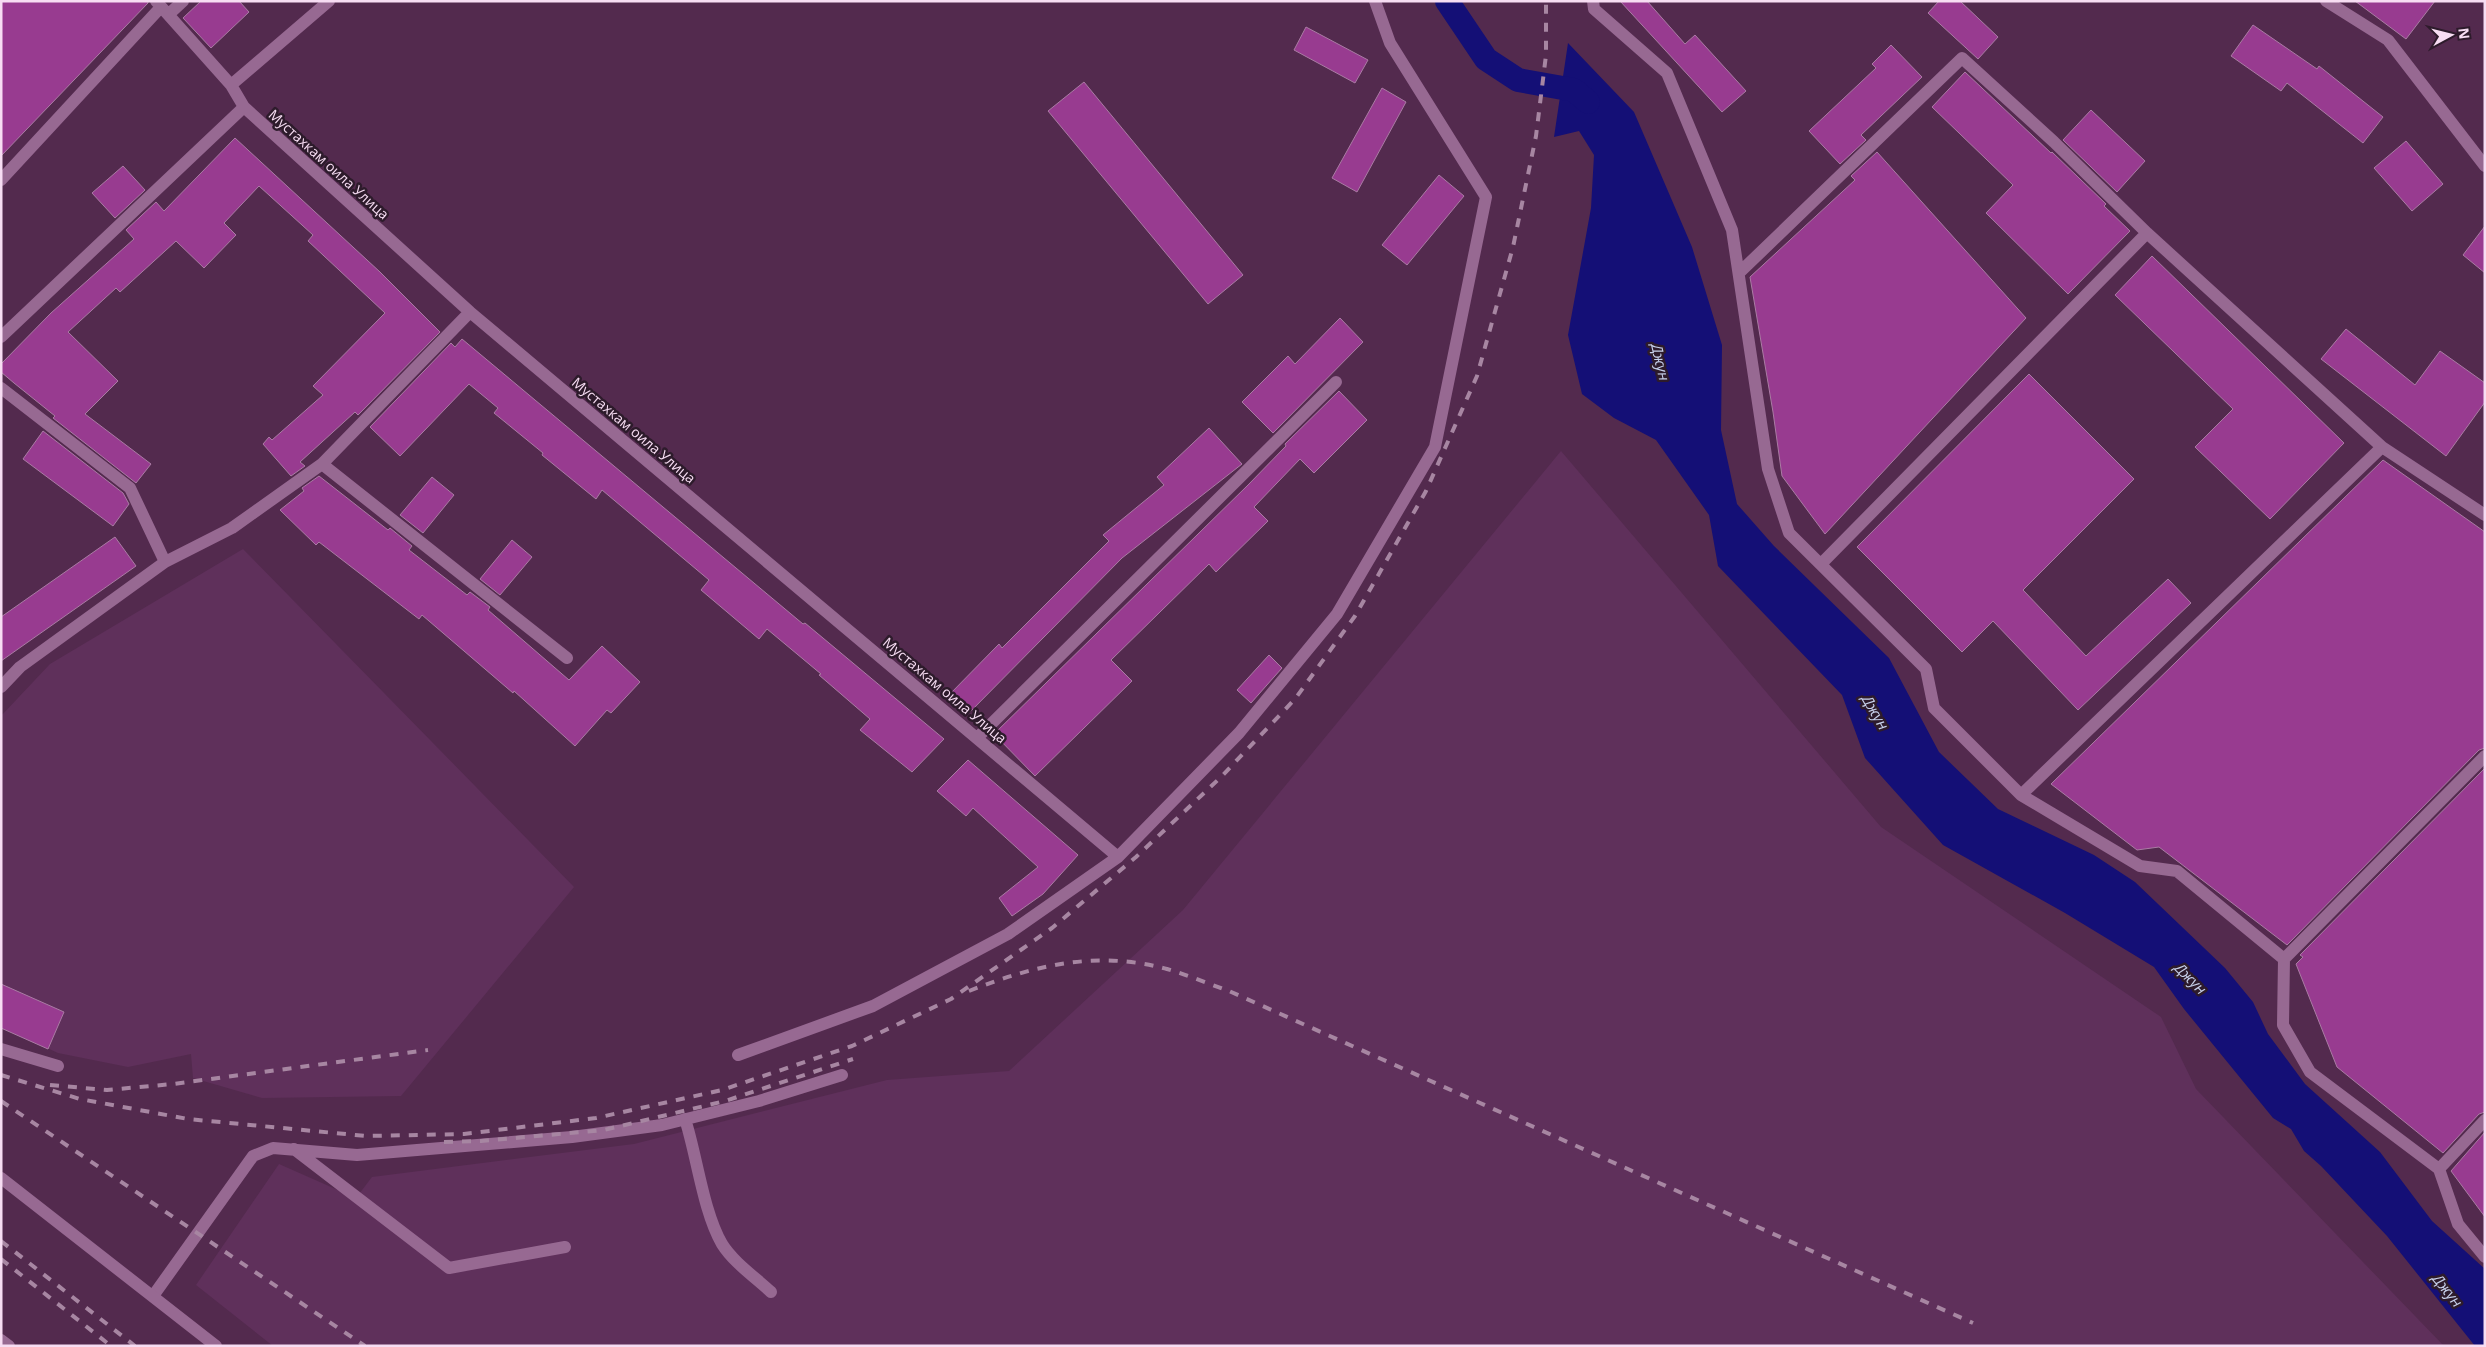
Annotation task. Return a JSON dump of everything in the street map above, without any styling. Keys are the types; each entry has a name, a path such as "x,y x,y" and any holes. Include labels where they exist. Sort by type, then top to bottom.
{"street":[{"path":"1,180 162,7 183,1"},
{"path":"231,85 329,1"},
{"path":"738,1055 873,1006 1008,934 1118,856 1240,732 1337,614 1435,447 1486,197 1390,43 1374,1"},
{"path":"1593,1 1594,9 1667,73 1732,230 1768,469 1789,533 1926,668 1934,708 2021,795 2140,866 2177,871 2284,959"},
{"path":"2326,1 2388,40 2485,166"},
{"name":"Мустахкам оила Улица","path":"162,7 231,85 244,107 470,312 1118,856"},
{"path":"1739,273 1962,58 2054,142 2148,234 2382,447 2485,515"},
{"path":"1,337 244,107"},
{"path":"1821,564 2148,234"},
{"path":"1,687 20,666 165,562 232,528 322,464 470,312"},
{"path":"978,737 1336,382"},
{"path":"1,388 130,488 165,562"},
{"path":"2021,795 2382,447"},
{"path":"322,464 567,658"},
{"path":"2485,756 2284,959 2283,1025 2310,1072 2439,1170 2458,1224 2485,1257"},
{"path":"1,1049 58,1066"},
{"path":"153,1296 253,1156 274,1148 357,1155 572,1137 662,1125 759,1101 842,1075"},
{"path":"685,1119 711,1218 722,1244 744,1269 771,1292"},
{"path":"2439,1170 2485,1120"},
{"path":"294,1149 449,1268 565,1247"},
{"path":"1,1178 216,1346"},
{"path":"1,1340 9,1346"}],"shaded area":[{"path":"1561,451 1881,827 2161,1017 2196,1089 2444,1346 273,1346 196,1285 279,1164 356,1198 372,1177 634,1144 887,1080 1009,1071 1183,910"},
{"path":"243,549 574,887 401,1096 262,1098 193,1078 191,1054 128,1067 58,1053 1,1027 1,716 50,664"}],"water":[{"path":"1568,43 1634,112 1692,247 1722,345 1721,430 1737,504 1774,546 1889,658 1939,752 1998,809 2094,855 2135,882 2225,968 2253,1002 2268,1034 2305,1084 2380,1152 2432,1221 2485,1269 2485,1346 2475,1346 2387,1236 2321,1166 2304,1151 2291,1129 2273,1118 2184,1009 2154,967 2065,913 1943,845 1865,758 1842,695 1718,566 1709,515 1656,440 1614,418 1582,394 1568,335 1591,208 1594,155 1579,131 1554,137"}],"building":[{"path":"1,1 148,1 148,3 1,156"},
{"path":"201,1 239,1 249,12 211,48 183,18"},
{"path":"1620,1 1647,1 1685,44 1695,35 1746,91 1722,112"},
{"path":"1939,1 1960,1 1998,37 1978,59 1928,13"},
{"path":"2355,1 2435,1 2406,39"},
{"path":"2253,25 2317,69 2319,66 2383,117 2363,143 2287,83 2281,91 2231,56"},
{"path":"1306,27 1368,60 1355,83 1294,50"},
{"path":"1891,45 1922,77 1861,135 1866,140 1840,164 1809,131 1876,68 1872,64"},
{"path":"1965,72 2106,204 2104,206 2130,231 2068,294 1986,213 2013,185 1932,107"},
{"path":"1084,82 1243,275 1208,304 1048,111"},
{"path":"1382,88 1406,102 1357,192 1332,178"},
{"path":"2091,110 2145,161 2117,192 2063,140"},
{"path":"235,138 380,272 440,332 358,415 355,412 300,462 305,466 291,476 263,444 269,437 272,440 323,395 313,386 385,313 308,241 313,235 259,186 224,223 236,235 204,268 176,241 120,292 116,288 68,332 118,381 85,414 151,464 136,483 53,418 55,416 1,372 1,364 51,313 134,239 126,230 156,202 164,211"},
{"path":"2406,141 2443,184 2412,211 2374,168"},
{"path":"1877,152 2026,318 1825,534 1782,476 1750,277 1855,180 1851,176"},
{"path":"123,166 145,190 115,218 92,193"},
{"path":"1439,175 1464,196 1407,265 1382,245"},
{"path":"2485,226 2485,273 2463,255"},
{"path":"2152,256 2344,443 2270,519 2195,447 2233,409 2115,295"},
{"path":"1340,318 1363,342 1273,433 1242,402 1288,356 1295,364"},
{"path":"2346,329 2415,385 2440,351 2485,383 2485,402 2446,456 2321,359"},
{"path":"462,339 803,624 805,623 944,739 912,772 860,730 870,719 819,675 821,674 767,629 759,639 701,590 709,580 602,490 596,499 542,455 543,453 494,413 498,408 469,384 400,456 370,427 451,343 455,347"},
{"path":"2029,374 2134,479 2023,590 2086,656 2168,579 2191,603 2078,710 1993,621 1962,652 1857,547"},
{"path":"1339,391 1367,420 1314,473 1300,459 1254,507 1268,521 1216,572 1209,564 1111,660 1132,681 1035,776 994,734 1248,485 1286,446 1285,444"},
{"path":"1209,428 1242,464 1122,558 967,715 948,696 999,644 1002,648 1109,541 1103,535 1164,485 1157,477"},
{"path":"43,431 123,493 129,504 113,526 23,459"},
{"path":"2383,460 2485,532 2485,748 2479,750 2287,945 2159,847 2137,850 2051,784"},
{"path":"319,476 388,530 390,528 412,546 409,550 467,595 470,592 490,607 488,610 569,680 602,646 640,682 611,713 607,710 575,746 514,691 513,693 422,615 419,619 319,542 316,545 280,510 304,491 302,488"},
{"path":"432,477 454,495 423,533 400,515"},
{"path":"115,537 136,566 1,661 1,617"},
{"path":"512,540 532,557 500,595 480,579"},
{"path":"1269,655 1282,668 1251,703 1237,690"},
{"path":"968,760 1078,855 1043,894 1012,916 999,898 1038,867 973,808 966,816 937,791"},
{"path":"2485,768 2485,1112 2479,1114 2443,1153 2337,1067 2296,964 2303,957 2300,955"},
{"path":"1,984 64,1012 48,1049 1,1028"},
{"path":"2485,1132 2485,1217 2451,1171"}],"waterway":[{"name":"Джун","path":"1447,1 1486,59 1518,80 1574,90 1588,102"}],"railway":[{"path":"1,1075 80,1099 188,1119 366,1136 464,1134 596,1118 722,1090 852,1046 951,999 1052,928 1136,857 1221,777 1295,699 1355,616 1426,491 1477,376 1513,247 1536,136 1546,55 1546,1"},
{"path":"969,991 1018,974 1066,963 1116,961 1141,963 1175,971 1229,991 1973,1323"},
{"path":"50,1085 107,1090 173,1084 428,1050"},
{"path":"444,1142 481,1141 604,1130 725,1101 853,1059"},
{"path":"1,1101 365,1346"},
{"path":"1,1241 135,1346"},
{"path":"1,1259 111,1346"}]}
